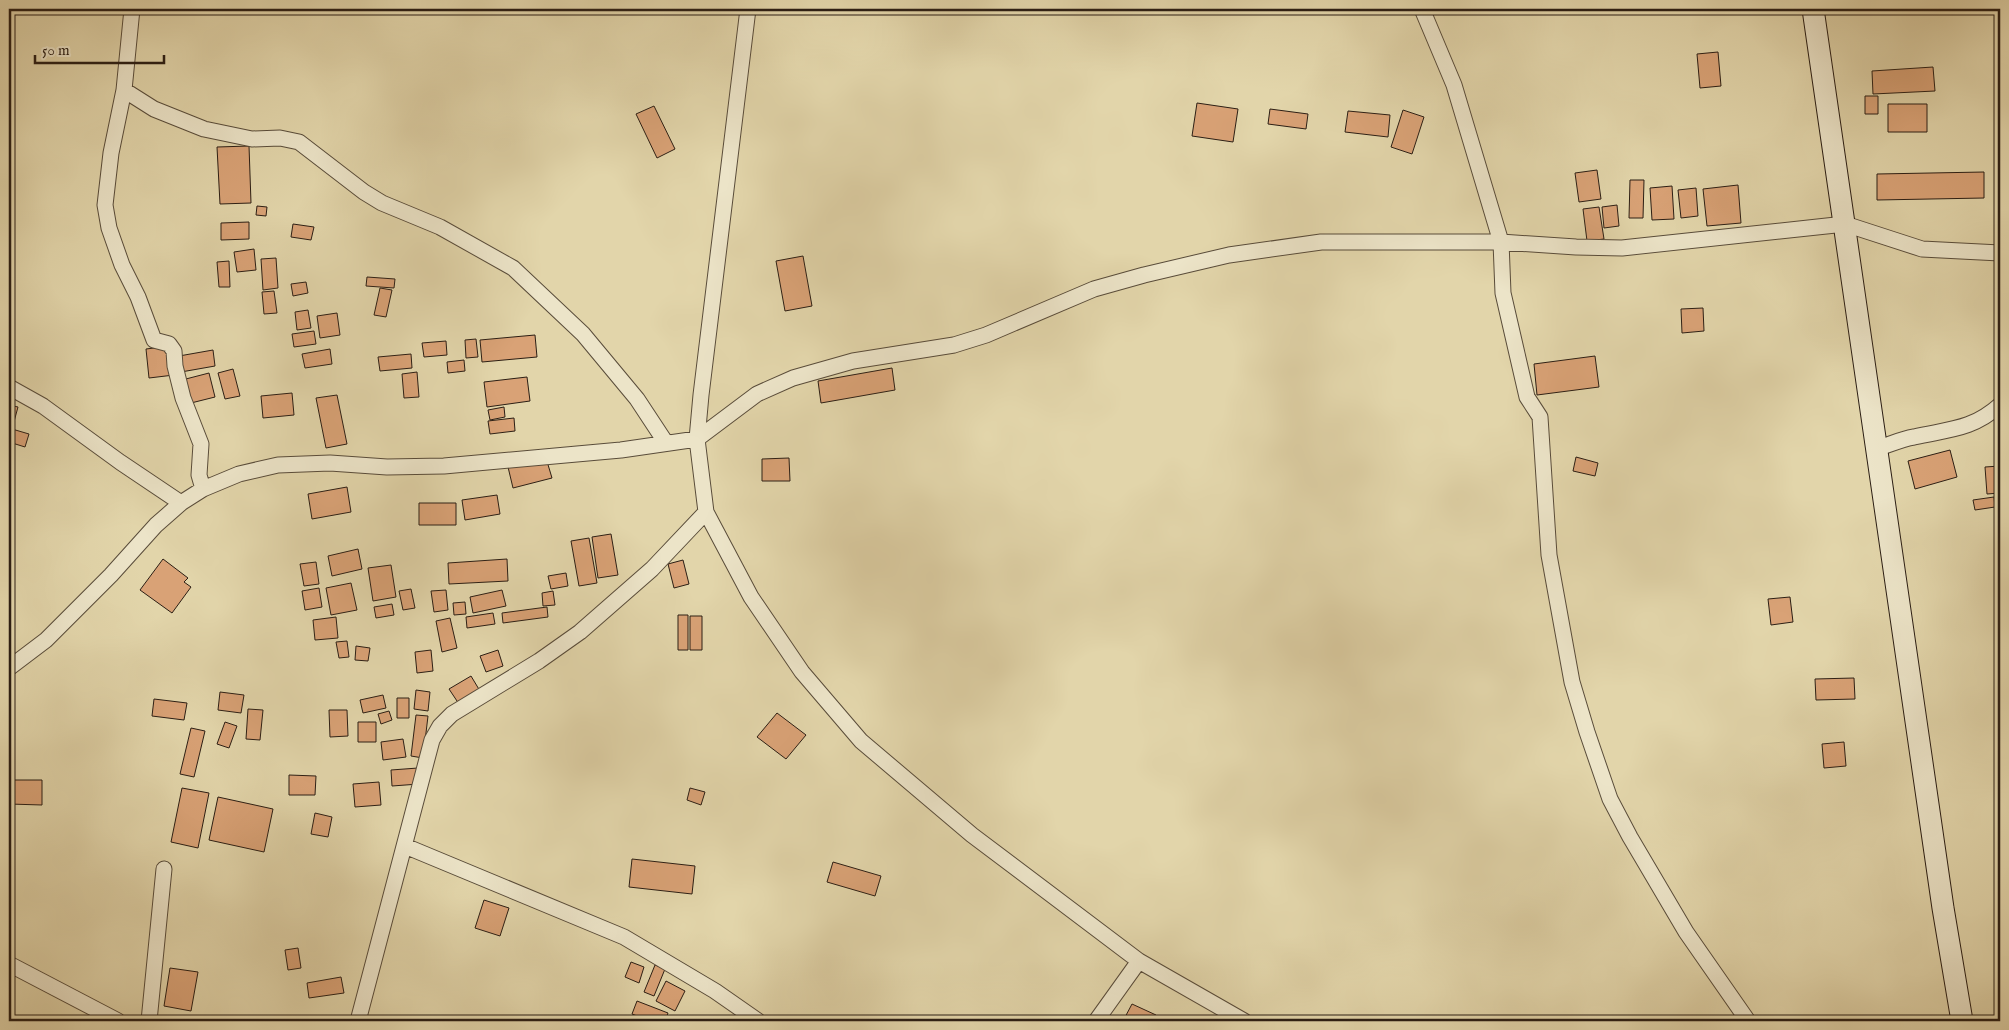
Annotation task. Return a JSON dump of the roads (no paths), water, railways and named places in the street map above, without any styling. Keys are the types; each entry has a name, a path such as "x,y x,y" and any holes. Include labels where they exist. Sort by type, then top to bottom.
{"street":[{"path":"132,9 124,90 111,153 104,205 109,228 122,265 138,297 154,340 169,344 174,351 175,366 183,398 201,444 199,475 203,489"},
{"path":"748,9 697,439 706,512 751,596 802,672 861,741 972,835 1139,961 1244,1021"},
{"path":"1422,9 1454,86 1501,242 1503,293 1527,397 1540,417 1549,555 1572,682 1587,732 1610,799 1630,837 1690,938 1748,1021"},
{"path":"1813,9 1942,898 1962,1021"},
{"path":"124,90 154,109 204,129 252,139 280,138 299,142 364,192 382,203 440,227 513,268 582,334 637,398 666,443"},
{"path":"9,668 46,640 112,575 156,526 181,503 203,489 239,474 278,465 330,463 387,467 444,466 621,450 697,439 757,394 793,378 853,362 954,345 986,334 1094,288 1144,274 1229,255 1321,242 1501,242 1622,248 1845,224 1922,249 2000,253"},
{"path":"9,387 44,406 120,462 181,503"},
{"path":"1876,449 1911,437 1964,427 1990,414 2000,404"},
{"path":"358,1021 432,740 440,726 452,714 539,661 580,632 652,570 706,512"},
{"path":"405,846 624,937 715,991 758,1021"},
{"path":"149,1021 164,869"},
{"path":"1096,1021 1139,961"},
{"path":"9,964 118,1021"}]}
